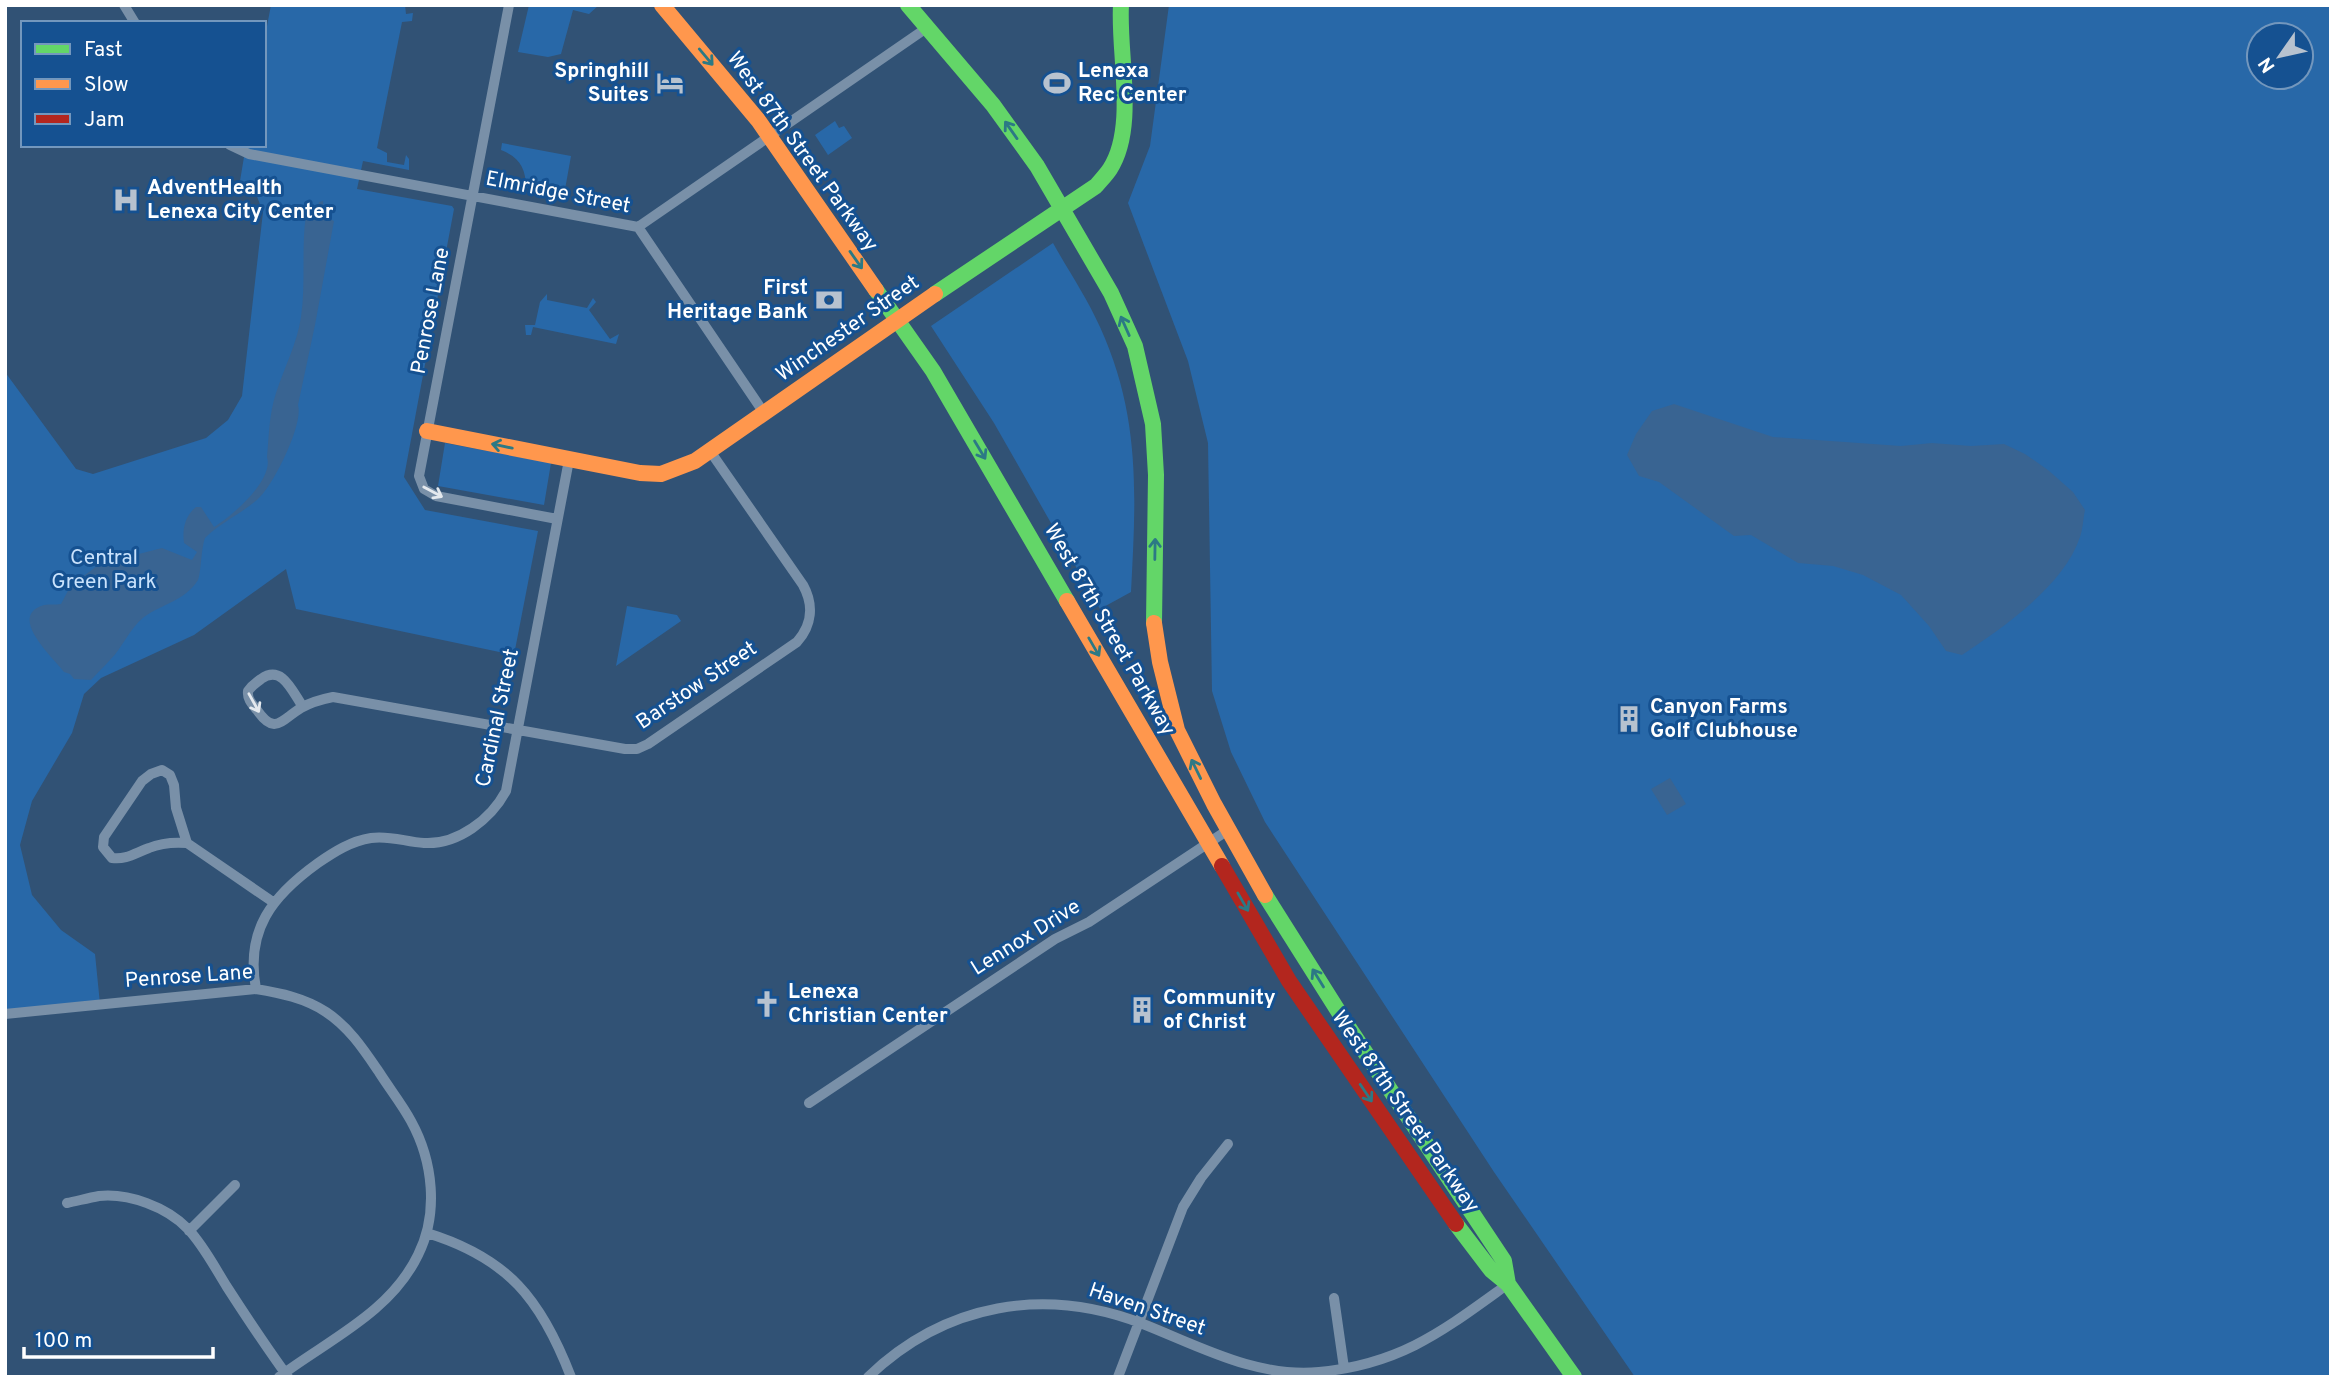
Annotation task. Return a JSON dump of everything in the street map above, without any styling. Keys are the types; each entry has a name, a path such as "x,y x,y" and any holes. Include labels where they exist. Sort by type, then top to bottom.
{"main road":[{"name":"West 87th Street Parkway","path":"662,5 769,136 933,371 1289,981 1466,1238 1491,1270 1508,1284 1574,1377"},
{"name":"West 87th Street Parkway","path":"908,5 993,105 1037,166 1111,293 1135,346 1153,424 1156,475 1154,621 1160,662 1177,730 1228,830 1272,907 1504,1261 1508,1284"},
{"name":"Winchester Street","path":"427,432 569,460 661,474 695,461 897,320 1096,187 1110,174 1118,153 1124,103 1121,5"}],"street":[{"path":"124,5 134,21"},
{"name":"Penrose Lane","path":"509,5 419,475 420,484 430,494 557,519"},
{"name":"Elmridge Street","path":"234,147 249,154 638,227 928,27"},
{"path":"638,227 764,413"},
{"name":"Barstow Street","path":"303,707 281,675 267,675 248,691 248,697 265,722 271,725 278,724 303,707 333,697 637,750 648,744 797,642 806,632 809,621 808,595 803,585 710,450"},
{"name":"Cardinal Street","path":"256,989 253,972 256,940 273,901 299,877 348,845 369,838 440,842 471,828 488,816 499,803 506,791 569,460"},
{"path":"187,843 176,808 174,785 170,775 162,770 142,781 104,837 103,847 112,858 121,860 150,847 171,842 187,843 273,901"},
{"name":"Lennox Drive","path":"809,1104 1055,939 1089,922 1228,830"},
{"name":"Penrose Lane","path":"5,1014 256,989 312,1004 329,1013 359,1042 410,1119 420,1139 431,1186 427,1233 407,1274 392,1294 358,1323 284,1375"},
{"path":"1118,1377 1184,1207 1228,1144"},
{"path":"189,1231 235,1185"},
{"path":"67,1203 100,1196 123,1197 175,1218 189,1231 284,1375"},
{"path":"427,1233 471,1250 511,1277 544,1317 571,1377"},
{"name":"Haven Street","path":"868,1377 892,1356 930,1334 972,1315 999,1307 1032,1303 1101,1310 1242,1364 1296,1372 1318,1372 1389,1357 1419,1345 1508,1284"},
{"path":"1334,1298 1344,1368"}],"green space":[{"name":"Central Green Park","path":"271,5 405,5 406,14 413,13 412,21 402,22 377,148 387,153 387,162 404,165 406,155 409,159 409,170 363,161 357,189 452,206 454,209 404,477 425,510 538,531 514,655 296,609 286,569 194,635 101,678 84,694 72,733 32,801 20,845 32,895 61,930 95,954 100,1004 5,1014 5,372 76,469 93,474 206,438 228,420 242,396 263,212 256,194 240,181 246,147 266,147 266,31"},
{"path":"529,5 599,5 589,14 573,10 561,54 548,57 518,52"},
{"path":"1169,5 2331,5 2331,1377 1635,1377 1494,1172 1265,822 1231,752 1212,691 1208,443 1188,361 1128,203 1150,146"},
{"path":"835,121 839,128 844,126 852,138 828,155 815,135"},
{"path":"502,143 571,156 564,195 526,188 525,175 520,164 501,150"},
{"path":"1053,243 1100,327 1123,393 1129,425 1134,490 1131,592 1100,609 994,423 931,326"},
{"path":"547,294 547,300 587,308 593,298 596,302 589,310 610,339 619,334 616,344 533,327 531,335 526,335 525,325 535,325 540,302"},
{"path":"445,443 551,463 544,505 438,486"},
{"path":"627,606 677,615 681,621 616,666"}],"shaded area":[{"path":"323,201 324,216 334,221 298,405 299,414 292,440 279,469 258,499 205,538 199,577 193,587 180,598 144,617 115,655 91,680 74,679 64,672 36,637 30,618 34,610 44,605 61,604 71,585 100,564 162,548 192,560 197,552 184,543 183,533 192,511 201,507 214,527 241,506 264,476 274,401 301,317 306,215 317,216 319,202"},
{"path":"1674,404 1773,437 1901,446 1932,443 1971,446 2004,444 2048,470 2073,492 2085,510 2082,531 2072,555 2060,572 2046,589 2013,619 1962,655 1946,651 1929,626 1901,595 1863,575 1833,566 1798,563 1751,535 1734,536 1659,482 1639,476 1627,455 1636,434 1652,411"},
{"path":"1670,778 1686,804 1667,815 1651,789"}],"traffic: fast":[{"path":"908,5 993,105 1037,166 1111,293 1135,346 1153,424 1156,475 1154,623"},
{"path":"935,294 1096,186 1110,169 1118,152 1125,112 1121,5"},
{"path":"876,290 933,371 1067,601"},
{"path":"1265,895 1347,1025 1504,1261 1508,1284"},
{"path":"1456,1224 1491,1270 1508,1284 1574,1377"}],"traffic: slow":[{"path":"662,5 758,120 876,290"},
{"path":"427,431 640,473 661,474 695,461 935,294"},
{"path":"1067,601 1222,866"},
{"path":"1154,623 1160,662 1177,730 1214,804 1265,895"}],"traffic: jam":[{"path":"1222,866 1289,981 1456,1224"}],"place":[{"name":"Springhill Suites","path":"670,83"},
{"name":"Lenexa Rec Center","path":"1057,83"},
{"name":"AdventHealth Lenexa City Center","path":"126,200"},
{"name":"First Heritage Bank","path":"829,300"},
{"name":"Canyon Farms Golf Clubhouse","path":"1629,719"},
{"name":"Lenexa Christian Center","path":"767,1004"},
{"name":"Community of Christ","path":"1142,1010"}]}
